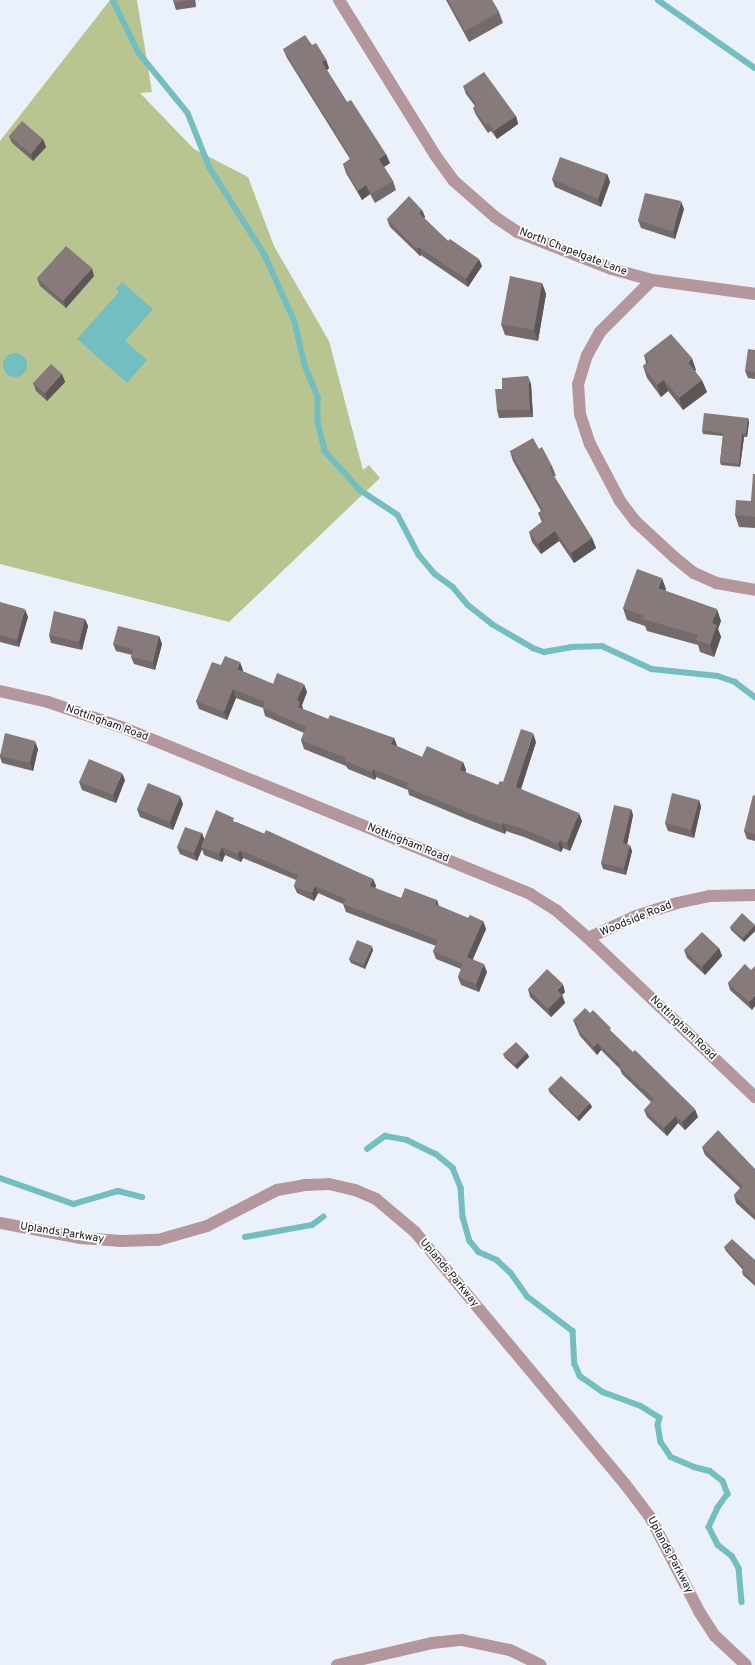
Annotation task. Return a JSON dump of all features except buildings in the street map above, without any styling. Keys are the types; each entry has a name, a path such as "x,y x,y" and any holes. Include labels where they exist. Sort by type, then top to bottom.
{"street":[{"name":"North Chapelgate Lane","path":"339,0 435,155 454,181 476,202 517,232 612,269 652,280 755,294"},
{"path":"652,280 600,332 587,355 578,384 580,414 590,444 628,511 674,557 694,573 710,580 755,590"},
{"name":"Nottingham Road","path":"0,691 48,702 124,728 530,894 557,911 588,938 755,1097"},
{"name":"Woodside Road","path":"588,938 636,916 676,902 710,896 755,895"},
{"name":"Uplands Parkway","path":"0,1223 80,1238 121,1241 158,1240 207,1226 277,1190 304,1185 329,1184 355,1190 376,1199 415,1232 625,1484 650,1517 704,1619 715,1636 746,1665"},
{"path":"337,1665 432,1643 462,1640 510,1650 541,1665"}],"green space":[{"path":"110,0 137,0 152,92 140,93 194,149 248,177 274,246 329,341 363,470 369,465 380,478 229,622 0,564 0,141"}],"water":[{"path":"122,282 153,309 125,341 147,360 127,383 77,339 119,292 116,289"},
{"path":"15,353 24,356 27,365 24,374 15,377 6,374 3,365 6,356"}],"waterway":[{"path":"113,0 139,53 188,113 210,168 265,255 295,322 305,365 318,398 318,422 325,451 360,490 398,515 419,555 435,574 453,587 468,605 492,624 533,648 544,652 571,647 602,646 652,669 718,676 735,682 755,697"},
{"path":"658,0 755,68"},
{"path":"367,1149 385,1136 407,1140 436,1154 453,1168 461,1188 463,1217 470,1241 479,1252 497,1260 511,1273 528,1297 573,1331 575,1364 580,1376 603,1392 641,1406 660,1418 658,1425 661,1442 671,1457 694,1467 710,1471 723,1481 728,1494 718,1508 709,1527 718,1545 732,1556 739,1568 742,1602"},
{"path":"0,1178 74,1204 118,1191 142,1197"},
{"path":"245,1237 312,1225 323,1217"}]}
